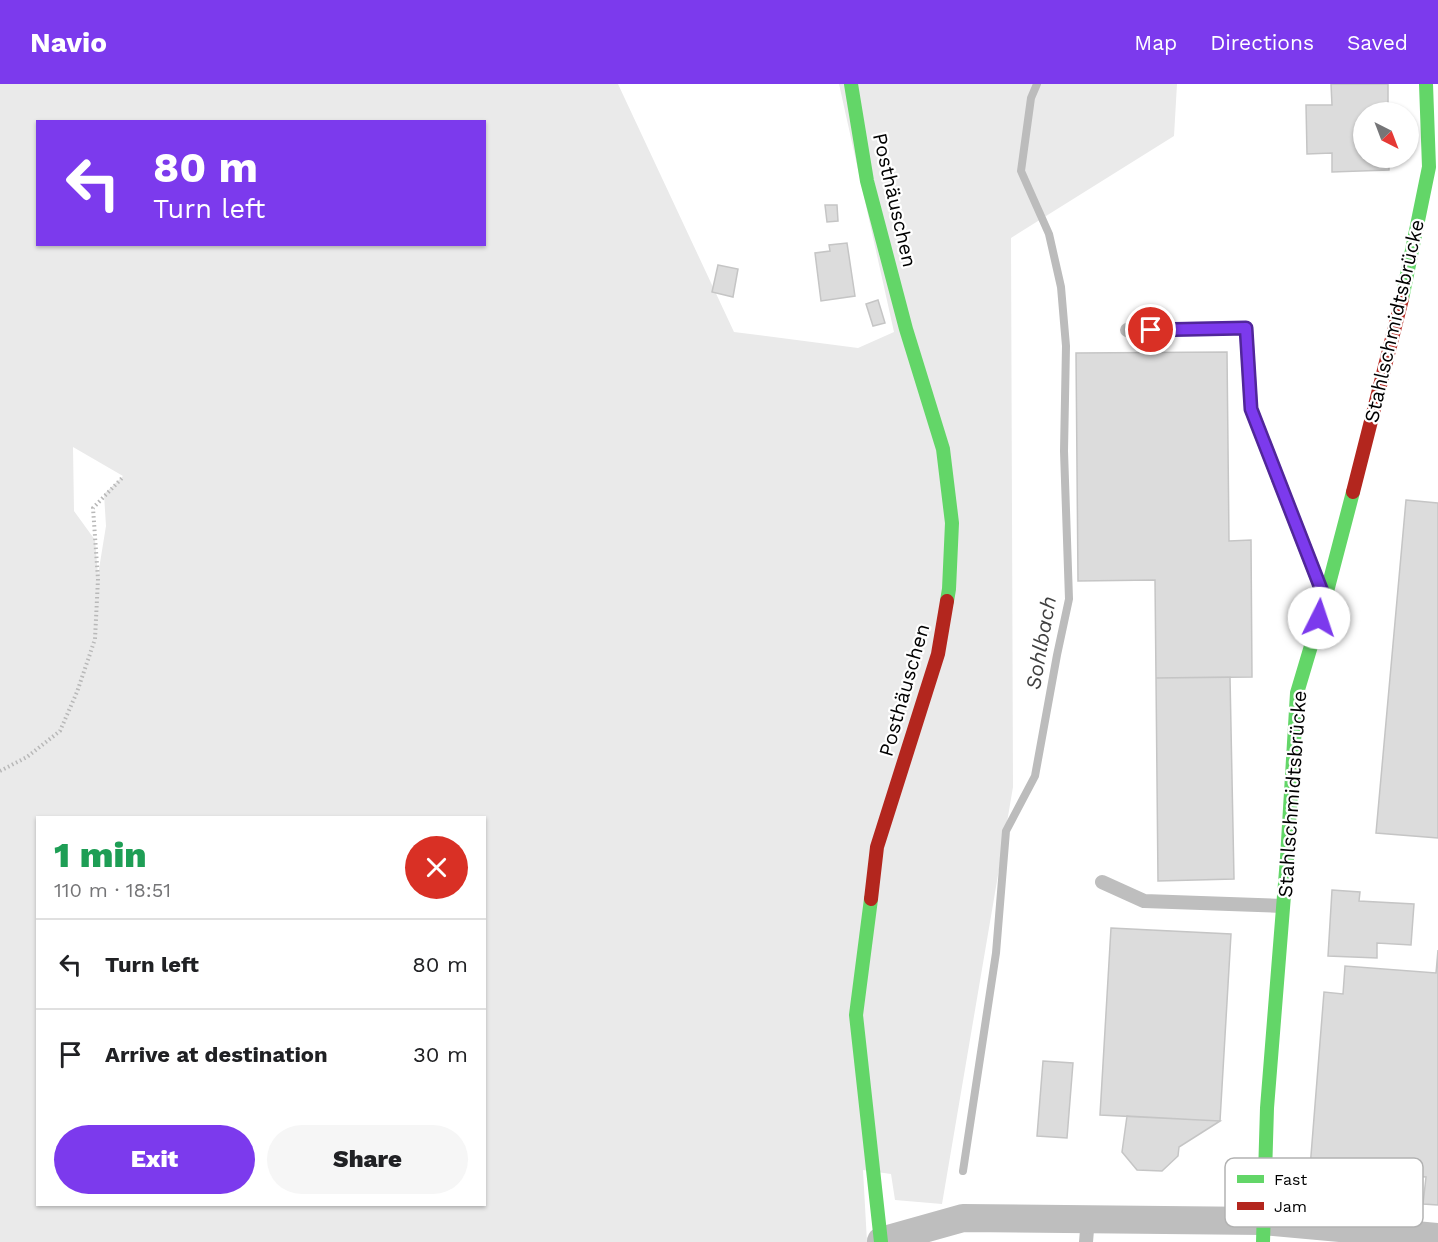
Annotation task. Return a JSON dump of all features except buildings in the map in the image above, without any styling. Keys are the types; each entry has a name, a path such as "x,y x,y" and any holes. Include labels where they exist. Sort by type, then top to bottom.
{"main road":[{"name":"Posthäuschen","path":"851,84 867,181 906,329 943,449 952,523 949,589 938,654 877,847 856,1015 881,1241"},
{"name":"Stahlschmidtsbrücke","path":"1265,1158 1297,693 1325,599 1398,319 1433,168 1426,84"}],"street":[{"path":"881,1241 963,1218 1087,1230 1263,1231 1438,1237"}],"lane":[{"path":"1127,330 1246,328 1251,409 1325,599"},
{"path":"1102,882 1143,901 1283,906"}],"path":[{"path":"0,771 27,757 60,731 77,692 94,639 98,579 93,508 123,477"}],"shaded area":[{"path":"0,84 618,84 734,332 858,348 894,332 839,84 1177,84 1174,136 1011,238 1013,787 942,1204 895,1200 891,1174 863,1170 867,1242 0,1242","holes":["73,447 123,476 104,494 106,526 98,575 95,540 74,511"]}],"waterway":[{"name":"Sohlbach","path":"963,1171 996,953 1006,831 1035,776 1069,599 1064,451 1066,346 1061,287 1049,234 1021,171 1031,98 1037,84"}],"traffic: fast":[{"path":"851,84 867,181 906,329 943,449 952,523 947,601"},
{"path":"1402,299 1429,167 1426,84"},
{"path":"1266,1158 1267,1108 1287,858 1297,693 1353,492"},
{"path":"871,899 856,1015 881,1242"},
{"path":"1263,1227 1263,1242"}],"traffic: jam":[{"path":"1353,492 1402,299"},
{"path":"871,899 877,847 938,654 947,601"}],"route":[{"path":"1151,330 1246,328 1251,409 1325,599 1319,618"}]}
